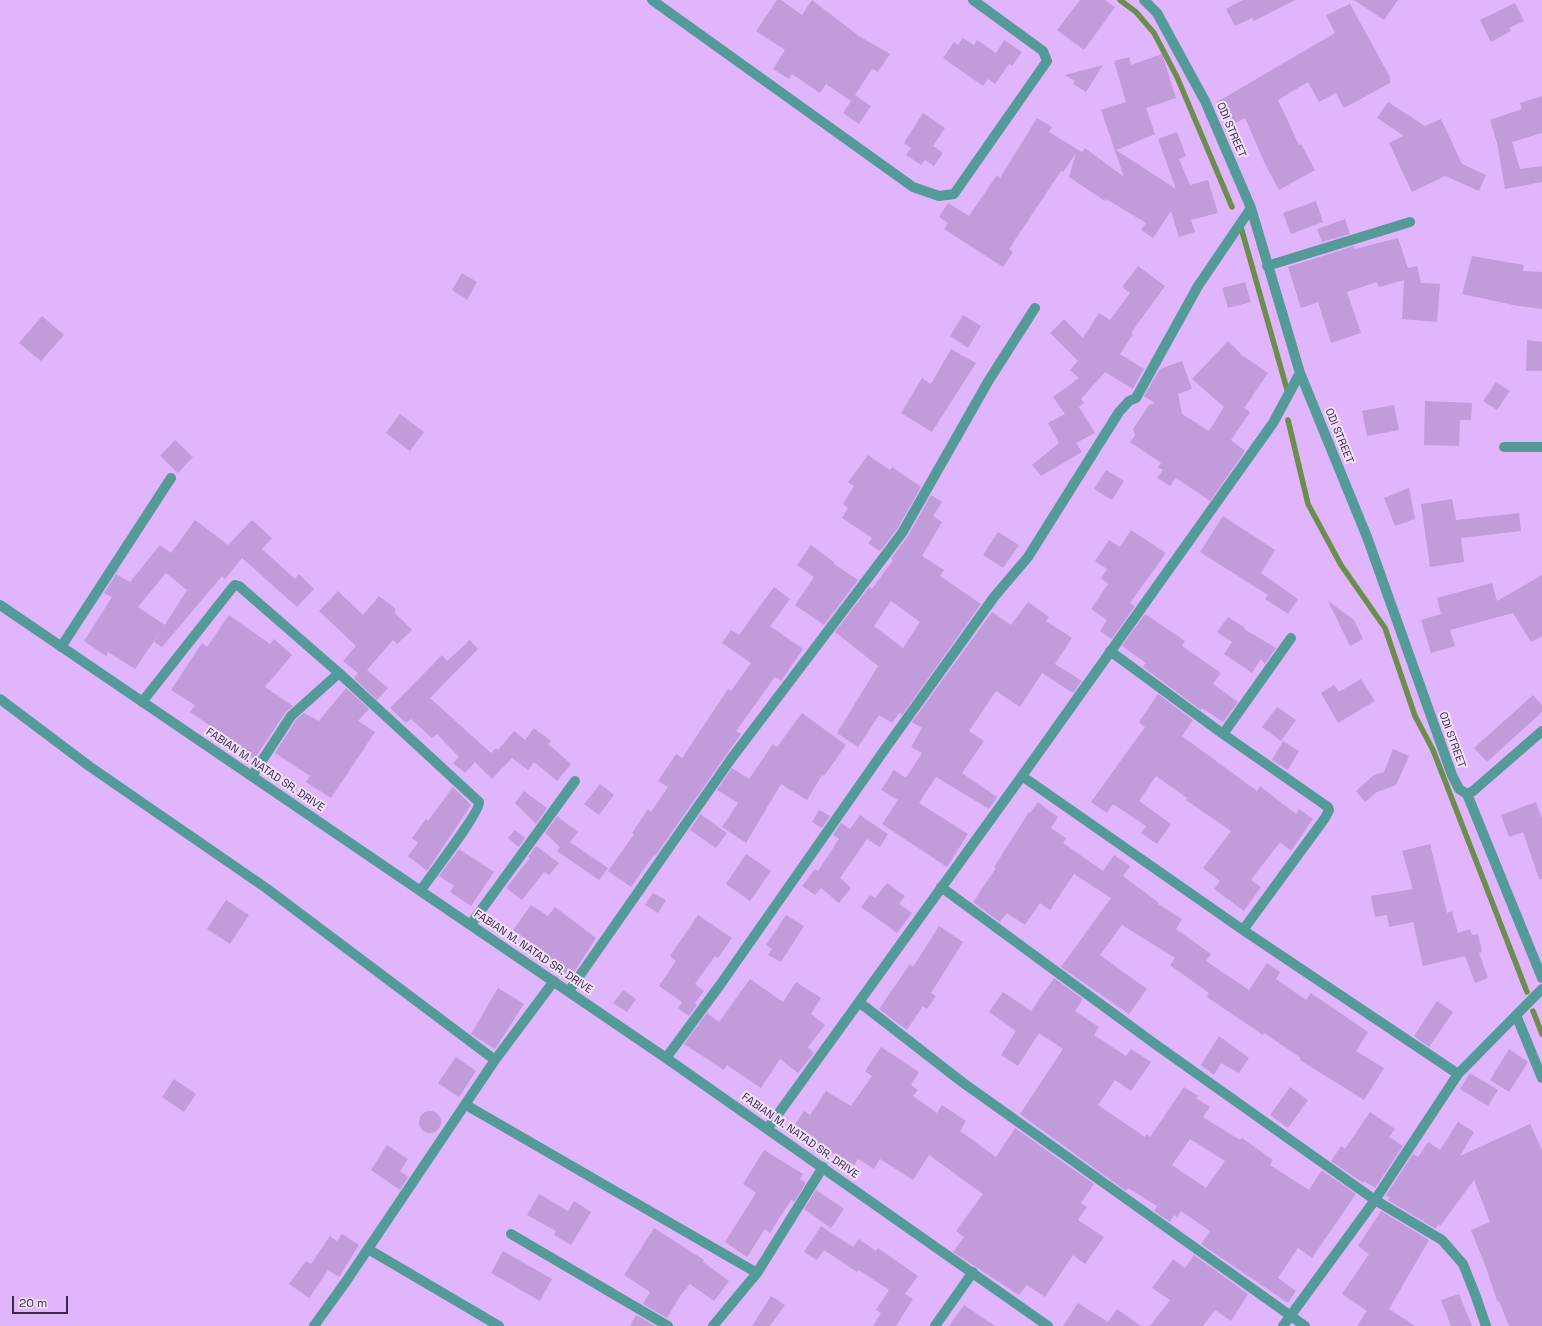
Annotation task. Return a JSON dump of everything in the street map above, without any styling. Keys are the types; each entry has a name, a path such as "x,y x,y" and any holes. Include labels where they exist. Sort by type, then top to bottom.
{"street":[{"path":"652,0 913,187 939,196 954,194 1047,61 1044,51 973,0"},
{"name":"ODI STREET","path":"1144,0 1157,13 1205,100 1251,208 1300,373 1367,537 1452,775 1459,789 1467,794 1542,978"},
{"path":"666,1058 720,985 880,756 994,597 1028,557 1119,412 1129,401 1136,398 1198,286 1251,208"},
{"path":"1267,266 1410,222"},
{"path":"569,991 731,759 902,533 989,380 1035,308"},
{"path":"768,1128 1022,776 1273,423 1300,373"},
{"path":"1504,447 1542,447"},
{"path":"61,647 171,478"},
{"path":"142,702 235,585 239,586 339,673 479,802 479,807 468,824 421,890"},
{"name":"FABIAN M. NATAD SR. DRIVE","path":"0,605 569,991 768,1128 1048,1326"},
{"path":"1224,734 1292,638"},
{"path":"1110,651 1224,734 1325,803 1329,810 1325,818 1243,930"},
{"path":"252,776 290,716 339,673"},
{"path":"0,699 89,766 266,888 495,1060"},
{"path":"1467,794 1542,731"},
{"path":"1022,776 1243,930 1458,1074"},
{"path":"471,924 575,781"},
{"path":"941,887 1156,1044 1375,1200 1442,1240 1463,1264 1476,1294 1486,1326"},
{"path":"314,1326 466,1105 495,1060 554,981"},
{"path":"1283,1326 1375,1200 1458,1074 1542,989"},
{"path":"859,1002 962,1082 1305,1326"},
{"path":"1516,1015 1542,1078"},
{"path":"466,1105 757,1272"},
{"path":"713,1326 757,1272 823,1167"},
{"path":"511,1234 668,1326"},
{"path":"368,1249 499,1326"},
{"path":"935,1326 973,1272"}],"building":[{"path":"777,0 781,0 802,15 812,0 859,36 890,54 878,72 872,69 855,95 871,106 859,124 843,113 851,101 826,84 820,93 792,74 789,79 773,69 785,50 756,31"},
{"path":"1080,0 1105,0 1115,7 1084,50 1057,30"},
{"path":"1243,0 1295,0 1254,21 1252,18 1235,26 1226,9"},
{"path":"1354,0 1398,0 1384,20"},
{"path":"1515,3 1524,21 1509,28 1511,31 1491,42 1480,20"},
{"path":"1350,4 1390,77 1390,83 1344,108 1336,93 1319,102 1308,82 1278,100 1299,145 1301,144 1315,170 1279,190 1265,164 1245,118 1230,126 1217,102 1335,33 1326,15"},
{"path":"963,38 974,45 977,40 996,53 1004,40 1022,52 1012,66 1009,64 995,84 988,79 983,86 943,58 954,42 958,45"},
{"path":"1162,54 1176,98 1146,108 1155,134 1116,150 1176,189 1158,139 1177,132 1186,156 1179,159 1190,185 1208,180 1218,213 1191,220 1195,232 1179,237 1171,211 1153,238 1141,230 1146,223 1106,199 1105,201 1069,177 1076,153 1063,172 1061,171 1009,249 1013,252 1003,267 944,229 948,223 939,217 948,203 969,216 997,175 1000,178 1037,118 1052,127 1049,132 1082,152 1085,148 1124,177 1101,110 1126,102 1114,61 1129,57 1131,65"},
{"path":"1103,65 1086,92 1073,84 1075,81 1065,75"},
{"path":"1542,96 1542,133 1512,142 1520,169 1542,166 1542,182 1505,189 1497,143 1490,120 1522,109 1520,103"},
{"path":"1388,102 1425,126 1441,119 1462,164 1486,175 1479,191 1445,176 1412,192 1389,143 1404,136 1377,118"},
{"path":"923,113 945,128 933,146 943,153 934,166 925,160 921,165 906,155 911,148 904,143"},
{"path":"1316,201 1323,222 1291,234 1283,213"},
{"path":"1345,219 1350,234 1322,242 1317,229"},
{"path":"1398,238 1408,268 1417,266 1421,283 1440,284 1437,322 1402,319 1404,280 1379,287 1377,282 1347,292 1361,333 1331,343 1318,302 1301,308 1288,267 1354,246 1355,249"},
{"path":"1472,256 1524,265 1523,271 1542,272 1542,309 1518,306 1462,294"},
{"path":"1138,266 1165,286 1131,333 1133,334 1120,354 1144,369 1133,389 1105,372 1081,399 1084,403 1079,407 1095,433 1076,443 1082,452 1041,476 1032,465 1059,443 1048,423 1065,414 1053,397 1079,378 1070,370 1078,361 1050,333 1064,319 1083,338 1099,313 1110,320 1130,293 1122,287"},
{"path":"462,273 477,282 467,300 452,290"},
{"path":"1245,282 1251,302 1228,308 1222,288"},
{"path":"963,315 981,326 968,348 950,336"},
{"path":"42,316 64,335 41,361 19,343"},
{"path":"1527,340 1542,342 1542,371 1526,371"},
{"path":"1228,341 1242,355 1268,373 1244,408 1250,412 1231,440 1245,451 1210,501 1176,478 1170,486 1157,478 1163,470 1158,467 1161,463 1130,442 1135,435 1133,429 1149,405 1155,403 1144,396 1160,369 1182,361 1192,389 1178,394 1182,414 1209,431 1224,407 1192,379"},
{"path":"951,349 976,363 932,432 901,413 922,378 931,384"},
{"path":"1496,382 1510,391 1497,410 1483,401"},
{"path":"1425,401 1472,403 1471,420 1460,420 1459,446 1424,445"},
{"path":"1394,405 1399,430 1367,436 1362,411"},
{"path":"400,414 424,432 410,451 386,433"},
{"path":"175,440 193,457 178,473 160,456"},
{"path":"868,455 890,470 892,467 921,487 897,529 880,551 868,543 872,538 842,518 848,508 843,504 854,486 848,482"},
{"path":"1106,470 1124,481 1112,500 1094,489"},
{"path":"1409,488 1415,519 1395,526 1384,498"},
{"path":"931,495 942,502 933,516 942,522 922,556 944,570 940,576 981,604 902,715 899,713 892,723 879,715 858,747 837,733 878,666 835,632 869,587 872,589 908,536","holes":["891,601 920,622 903,648 874,626"]},
{"path":"1452,499 1456,520 1519,513 1521,531 1461,538 1464,562 1430,567 1421,504"},
{"path":"1223,516 1275,550 1261,573 1298,599 1288,614 1265,599 1268,595 1200,552"},
{"path":"195,520 228,545 252,520 272,538 262,549 295,579 299,574 314,589 297,607 242,558 225,579 222,576 162,647 154,642 162,629 135,669 108,652 106,656 84,641 112,597 104,593 116,574 130,582 160,545 171,553","holes":["166,573 187,590 165,625 138,607"]},
{"path":"1131,530 1166,553 1130,603 1135,606 1112,639 1100,631 1107,620 1091,609 1108,584 1101,578 1107,569 1095,561 1109,540 1120,547"},
{"path":"998,532 1019,545 1003,568 983,555"},
{"path":"811,545 835,563 834,564 858,580 824,625 795,605 814,577 797,565"},
{"path":"1542,575 1542,636 1531,642 1513,613 1450,630 1455,646 1431,653 1421,620 1441,614 1437,598 1492,583 1497,601"},
{"path":"774,587 790,599 770,626 803,649 781,681 775,677 736,731 741,734 655,856 654,855 631,887 608,871 634,834 632,833 648,809 651,812 668,787 658,781 676,754 682,758 728,689 731,691 751,663 722,643 731,630 739,635"},
{"path":"338,591 363,615 379,596 396,609 394,612 412,630 397,644 393,640 367,670 388,688 377,700 354,678 358,673 343,661 356,646 319,611"},
{"path":"1328,601 1354,620 1363,639 1350,646"},
{"path":"1028,602 1049,617 1046,621 1072,638 1055,664 1082,681 1073,693 1042,673 1020,707 996,691 969,731 984,741 962,773 997,797 989,809 936,777 919,803 968,834 947,867 882,824 898,800 881,790 894,770 906,778 922,753 911,747 922,728 912,722 992,612 1011,625"},
{"path":"1145,614 1185,641 1182,646 1221,673 1213,684 1238,702 1223,722 1202,708 1201,710 1143,667 1146,663 1122,646"},
{"path":"229,615 270,644 274,639 292,655 265,687 293,706 286,712 254,759 224,738 225,736 190,712 195,705 171,690 202,643 207,647"},
{"path":"1228,617 1245,628 1244,629 1276,648 1265,664 1261,659 1252,673 1224,654 1232,642 1217,632"},
{"path":"470,640 478,649 430,698 491,753 496,748 498,750 514,731 525,740 534,728 551,741 548,744 571,764 557,781 534,762 528,770 512,758 492,779 475,762 465,773 453,763 459,757 437,734 432,738 411,719 406,723 390,708 442,655 447,661"},
{"path":"1361,679 1375,701 1338,723 1321,693 1334,685 1339,692"},
{"path":"346,688 369,709 358,721 375,732 331,798 306,782 310,776 275,753 296,720 304,713 319,721"},
{"path":"1158,694 1193,720 1182,736 1257,791 1260,786 1296,814 1299,809 1313,819 1291,851 1280,842 1251,880 1261,887 1244,911 1214,889 1220,881 1203,868 1231,831 1186,800 1187,798 1156,776 1139,801 1171,824 1157,844 1141,833 1146,826 1113,804 1107,813 1091,802 1145,727 1139,722"},
{"path":"1533,695 1542,705 1542,712 1487,762 1474,748"},
{"path":"1277,707 1296,720 1281,741 1262,727"},
{"path":"802,713 846,745 824,776 822,775 807,800 781,784 746,843 722,827 738,803 717,790 732,768 749,779 773,744 777,747"},
{"path":"1283,741 1299,751 1288,770 1272,760"},
{"path":"1393,749 1409,756 1396,785 1377,792 1365,802 1356,791 1374,775 1384,772"},
{"path":"600,784 614,795 599,815 584,804"},
{"path":"453,787 471,805 427,871 408,856 418,843 412,838 426,819 428,821"},
{"path":"524,791 547,808 536,824 515,803"},
{"path":"1038,802 1058,817 1051,828 1066,838 1063,843 1103,871 1114,855 1130,866 1123,876 1159,903 1158,904 1182,919 1176,929 1211,954 1206,961 1249,990 1267,963 1280,972 1276,979 1306,1000 1311,993 1368,1032 1356,1051 1384,1068 1364,1100 1300,1060 1301,1058 1264,1033 1263,1035 1207,997 1209,993 1170,965 1175,958 1122,925 1100,955 1147,989 1129,1014 1061,967 1111,898 1074,874 1050,910 1040,903 1025,925 1007,913 1000,922 973,902 996,868 994,867 1029,812 1030,813"},
{"path":"1536,802 1542,818 1542,879 1539,879 1523,832 1509,837 1501,815"},
{"path":"819,810 830,816 822,828 812,822"},
{"path":"700,814 727,833 716,848 690,830"},
{"path":"860,815 888,834 880,847 867,839 840,878 851,888 839,903 821,888 815,895 802,886 815,869 818,871 839,839 833,835 841,823 850,829"},
{"path":"557,816 578,832 570,842 608,868 599,880 557,851 560,847 545,833"},
{"path":"515,830 525,838 519,847 508,838"},
{"path":"1430,844 1447,913 1452,911 1458,933 1470,929 1472,935 1478,934 1482,952 1479,953 1488,978 1475,983 1465,956 1423,966 1413,922 1389,927 1387,915 1375,917 1371,896 1413,889 1402,851"},
{"path":"536,846 559,863 549,875 544,872 522,900 506,888 530,858 528,857"},
{"path":"459,849 494,872 471,906 450,892 454,886 439,876"},
{"path":"746,854 771,871 750,901 726,884"},
{"path":"887,883 905,896 899,904 912,913 897,933 861,907 870,895 875,898"},
{"path":"653,893 666,900 658,913 645,905"},
{"path":"226,900 249,915 230,944 207,929"},
{"path":"531,905 548,916 555,907 596,938 571,977 527,946 530,942 513,930"},
{"path":"698,915 732,938 718,958 715,956 695,984 704,991 695,1003 697,1005 689,1016 678,1008 682,1002 659,986 676,961 670,956"},
{"path":"786,915 804,926 781,962 768,955 772,949 766,945"},
{"path":"939,926 963,942 931,993 936,996 927,1009 923,1006 907,1030 879,1009 910,964 913,967"},
{"path":"1054,978 1083,999 1075,1011 1099,1027 1094,1035 1126,1056 1131,1049 1151,1062 1131,1091 1115,1080 1098,1105 1145,1137 1147,1134 1150,1137 1184,1087 1198,1096 1196,1098 1210,1107 1203,1117 1240,1140 1242,1138 1273,1160 1270,1165 1309,1190 1321,1171 1356,1194 1312,1258 1298,1248 1278,1278 1296,1291 1288,1303 1201,1244 1210,1231 1181,1211 1177,1217 1174,1215 1170,1222 1154,1211 1157,1206 1128,1188 1126,1191 1020,1114 1063,1049 1039,1033 1018,1066 1001,1055 1016,1031 989,1012 1003,992 1031,1011","holes":["1190,1139 1225,1161 1206,1188 1172,1165"]},
{"path":"750,979 783,1002 796,982 821,998 811,1014 825,1025 808,1047 814,1053 798,1073 780,1059 761,1088 727,1065 724,1070 684,1044 707,1013 719,1022"},
{"path":"498,988 524,1004 495,1049 471,1034"},
{"path":"623,990 636,999 627,1012 613,1003"},
{"path":"1437,1001 1453,1012 1429,1047 1414,1036"},
{"path":"1219,1036 1249,1058 1239,1073 1221,1063 1214,1075 1201,1065"},
{"path":"881,1047 919,1072 911,1085 918,1090 913,1096 937,1113 942,1105 966,1121 960,1131 996,1157 1015,1128 1094,1184 1081,1203 1087,1207 1078,1220 1104,1237 1085,1264 1073,1255 1045,1297 1027,1285 1019,1295 953,1252 964,1237 956,1231 983,1194 929,1155 913,1180 880,1159 874,1169 858,1159 854,1165 817,1144 815,1147 791,1130 804,1111 810,1115 826,1091 851,1106 872,1076 865,1071"},
{"path":"1509,1049 1528,1062 1509,1092 1490,1080"},
{"path":"456,1057 476,1071 459,1097 438,1083"},
{"path":"1470,1073 1498,1090 1488,1106 1460,1089"},
{"path":"174,1079 196,1094 184,1112 162,1097"},
{"path":"1290,1087 1308,1100 1288,1128 1270,1115"},
{"path":"430,1111 438,1114 441,1122 438,1130 430,1133 422,1130 419,1122 422,1114"},
{"path":"1370,1112 1395,1129 1389,1137 1403,1146 1375,1188 1364,1181 1363,1183 1331,1161 1341,1146 1345,1149"},
{"path":"1458,1122 1474,1132 1460,1156 1530,1124 1542,1150 1542,1326 1509,1326 1499,1301 1497,1301 1487,1270 1471,1230 1490,1222 1474,1180 1440,1226 1438,1224 1436,1229 1388,1200 1390,1198 1386,1195 1413,1154 1418,1157 1428,1142 1440,1150"},
{"path":"387,1145 408,1159 400,1171 408,1177 400,1190 371,1170"},
{"path":"764,1150 803,1174 800,1179 806,1183 794,1202 791,1200 770,1233 765,1229 747,1257 725,1242 756,1193 743,1184"},
{"path":"816,1190 844,1209 831,1228 804,1209"},
{"path":"539,1194 568,1211 574,1201 591,1212 571,1245 554,1235 556,1231 527,1215"},
{"path":"1381,1211 1429,1240 1389,1309 1415,1326 1357,1326 1367,1311 1342,1294 1369,1254 1358,1246"},
{"path":"821,1226 853,1247 859,1239 876,1251 878,1248 918,1276 905,1294 913,1299 896,1326 873,1326 881,1313 876,1310 889,1290 859,1270 857,1272 824,1250 817,1260 804,1252"},
{"path":"654,1228 704,1260 703,1262 729,1281 714,1301 690,1284 680,1296 667,1318 643,1304 650,1292 624,1275"},
{"path":"342,1234 359,1245 339,1277 328,1270 309,1298 289,1284 306,1261 311,1264 330,1236 337,1241"},
{"path":"503,1251 552,1279 540,1301 491,1273"},
{"path":"1194,1255 1248,1294 1231,1321 1215,1310 1203,1326 1150,1326 1170,1300 1152,1288 1173,1259 1185,1268"},
{"path":"1459,1294 1472,1326 1451,1326 1441,1300"},
{"path":"771,1296 785,1305 770,1326 752,1326"},
{"path":"1078,1303 1108,1322 1117,1309 1141,1326 1063,1326"},
{"path":"964,1305 995,1326 949,1326"},
{"path":"636,1315 655,1326 630,1326"}],"waterway":[{"path":"1120,0 1136,12 1154,33 1177,77 1232,207"},
{"path":"1240,224 1288,393"},
{"path":"1288,420 1308,504 1341,565 1385,628 1415,716 1433,750 1527,992"},
{"path":"1533,1011 1542,1034"}]}
